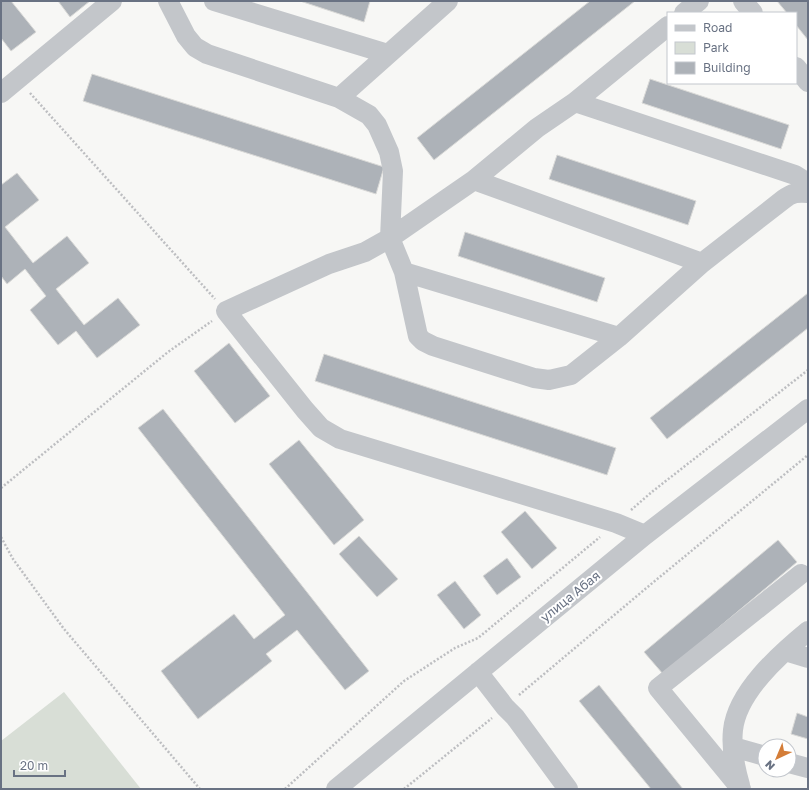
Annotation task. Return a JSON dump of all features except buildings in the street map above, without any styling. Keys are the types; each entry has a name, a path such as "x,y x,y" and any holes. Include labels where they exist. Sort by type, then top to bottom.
{"street":[{"path":"1,93 112,1"},
{"path":"168,1 186,36 195,47 207,54 339,98 369,116 379,130 389,152 393,172 390,238 404,272 418,336 423,341 433,346 534,378 549,380 571,375 619,337 702,264 791,194 798,192 808,193"},
{"path":"214,1 388,54"},
{"path":"339,98 448,1"},
{"path":"685,12 699,1"},
{"path":"743,1 752,12"},
{"path":"645,535 616,523 340,439 321,428 226,311 329,264 365,252 390,238 474,180 536,128 575,102 667,27"},
{"path":"797,68 808,82"},
{"path":"575,102 795,176 803,180 808,185"},
{"path":"474,180 702,264"},
{"path":"404,272 619,337"},
{"name":"улица Абая","path":"336,789 645,535 808,408"},
{"path":"741,789 658,688 801,574"},
{"path":"741,789 735,768 733,747 733,731 736,714 744,699 762,675 785,650 808,631"},
{"path":"785,650 808,658"},
{"path":"478,672 505,707 515,717 568,789"},
{"path":"733,747 757,754"},
{"path":"797,765 808,768"}],"path":[{"path":"1,488 168,352 226,311 18,79"},
{"path":"286,789 404,681 455,648 478,638 653,491 808,370"},
{"path":"404,789 808,456"},
{"path":"1,537 13,559 64,629 200,789"}],"green space":[{"path":"64,692 141,789 1,789 1,741"}]}
